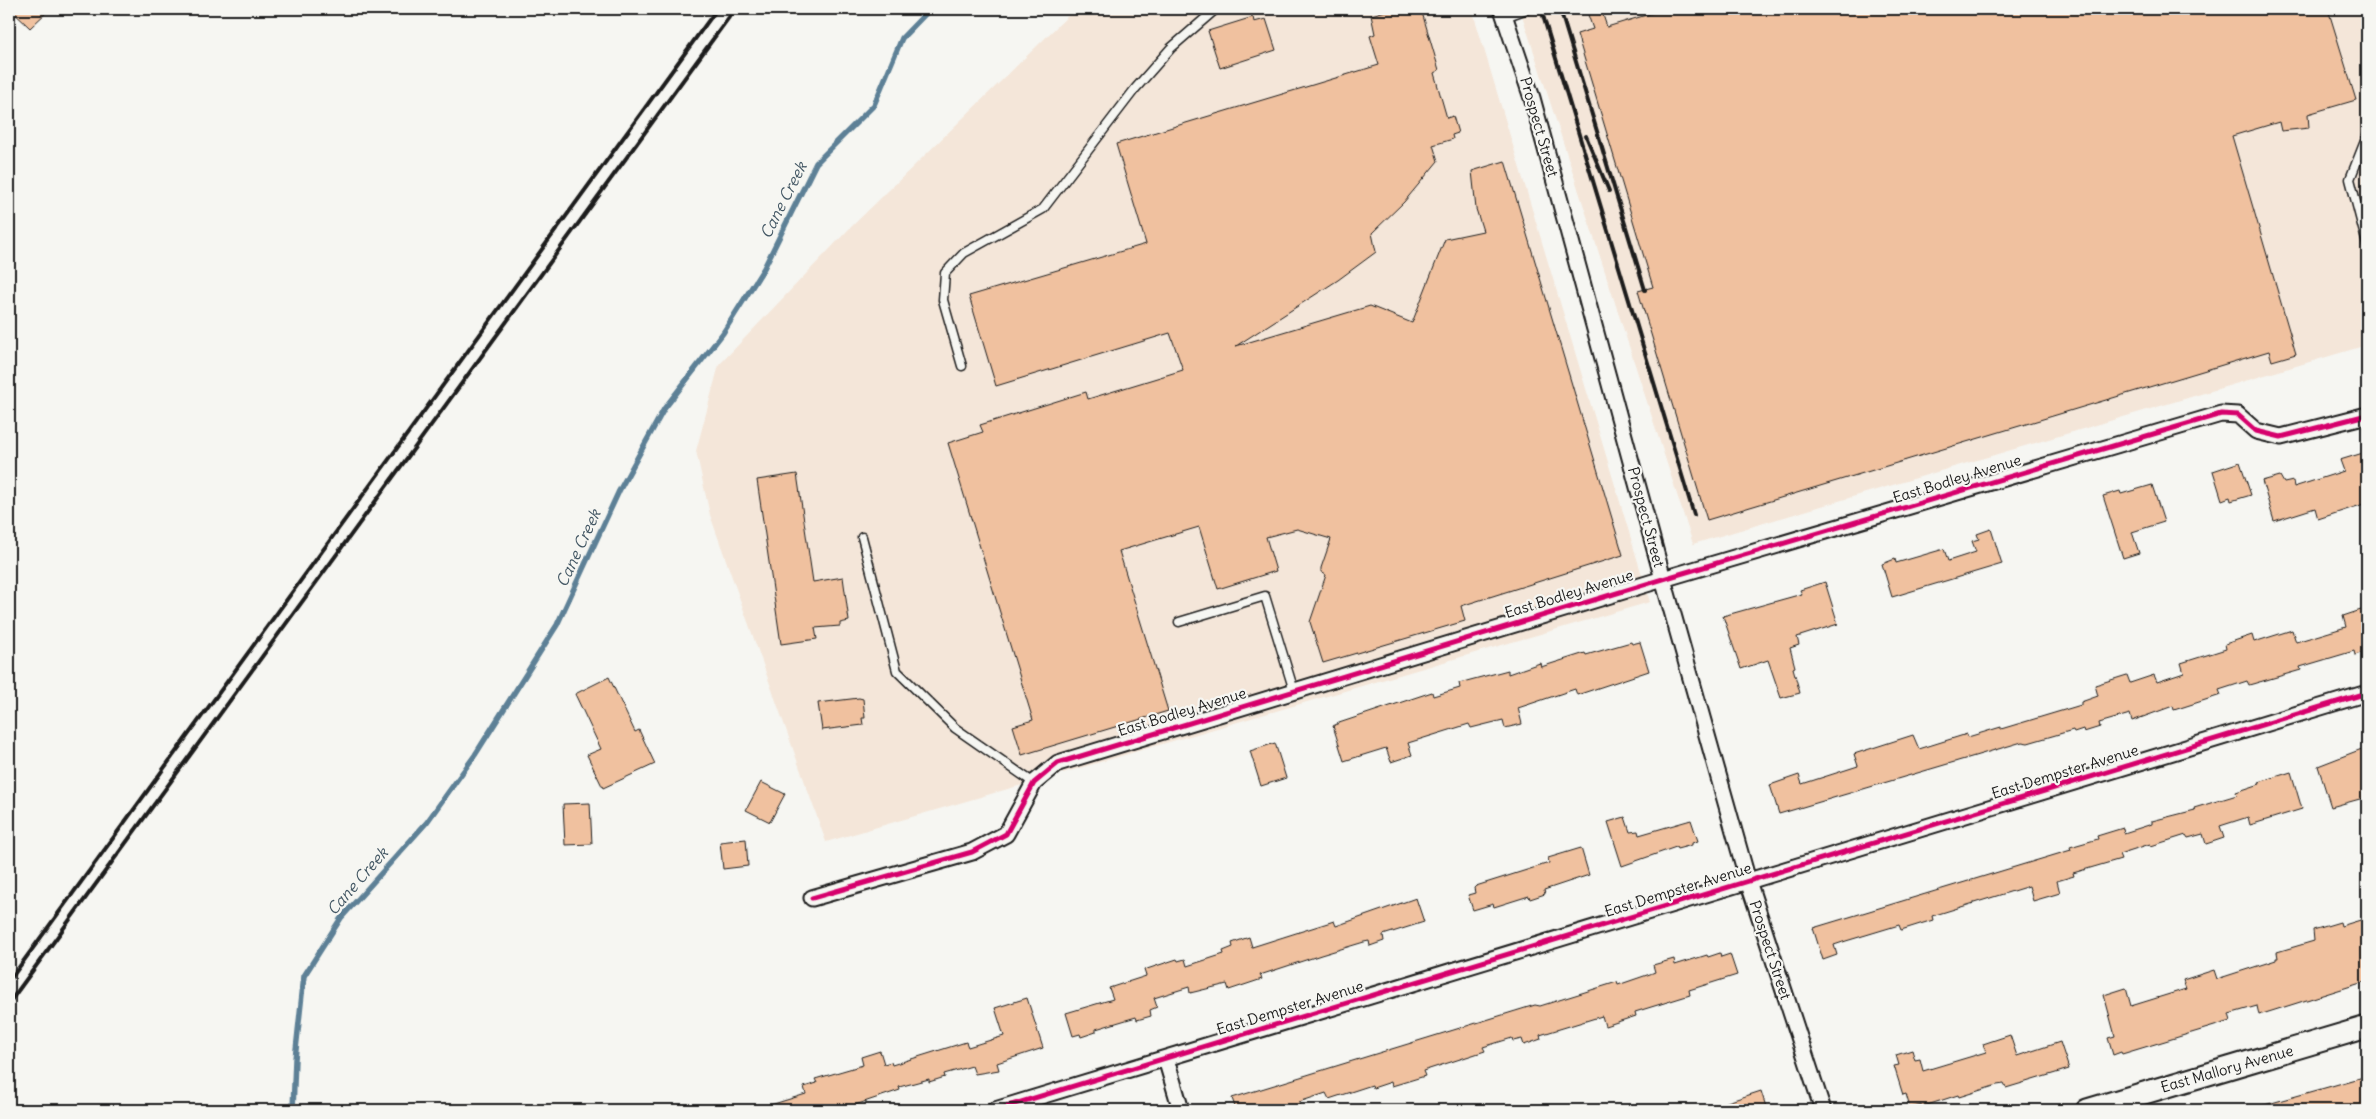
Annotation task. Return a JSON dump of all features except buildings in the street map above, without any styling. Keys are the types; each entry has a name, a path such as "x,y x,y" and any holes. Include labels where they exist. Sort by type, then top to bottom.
{"main road":[{"name":"East Mallory Avenue","path":"2087,1110 2367,1028"}],"street":[{"name":"Prospect Street","path":"1503,13 1532,98 1663,579 1748,881 1823,1110"},
{"name":"East Bodley Avenue","path":"812,898 972,852 1006,834 1034,783 1058,762 1663,579 2221,414 2238,415 2256,431 2281,437 2367,416"},
{"name":"East Dempster Avenue","path":"995,1110 2367,693"},
{"path":"1166,1059 1181,1110"}],"lane":[{"path":"962,366 943,300 945,273 964,252 1043,209 1135,89 1172,48 1216,9"},
{"path":"1503,13 1527,9"},
{"path":"2367,136 2350,179 2367,244"},
{"path":"862,537 897,671 955,728 1034,783"},
{"path":"1179,622 1265,596 1294,691"}],"shaded area":[{"path":"1075,9 1472,9 1650,602 826,842 710,515 696,451 719,365 848,230"},
{"path":"1520,9 2367,9 2367,345 1693,544"}],"waterway":[{"name":"Cane Creek","path":"293,1110 295,1059 304,976 341,918 427,822 475,755 557,625 619,491 664,409 723,333 764,268 816,163 874,105 902,38 930,9"}],"railway":[{"path":"9,981 717,9"},
{"path":"9,1003 735,9"},
{"path":"1541,9 1694,515"},
{"path":"1560,9 1645,290"},
{"path":"1586,136 1609,191"}],"cycle path":[{"path":"812,898 972,852 1006,834 1034,783 1058,763 1663,579 2221,414 2238,415 2256,431 2281,437 2367,415"},
{"path":"995,1110 2367,693"}]}
